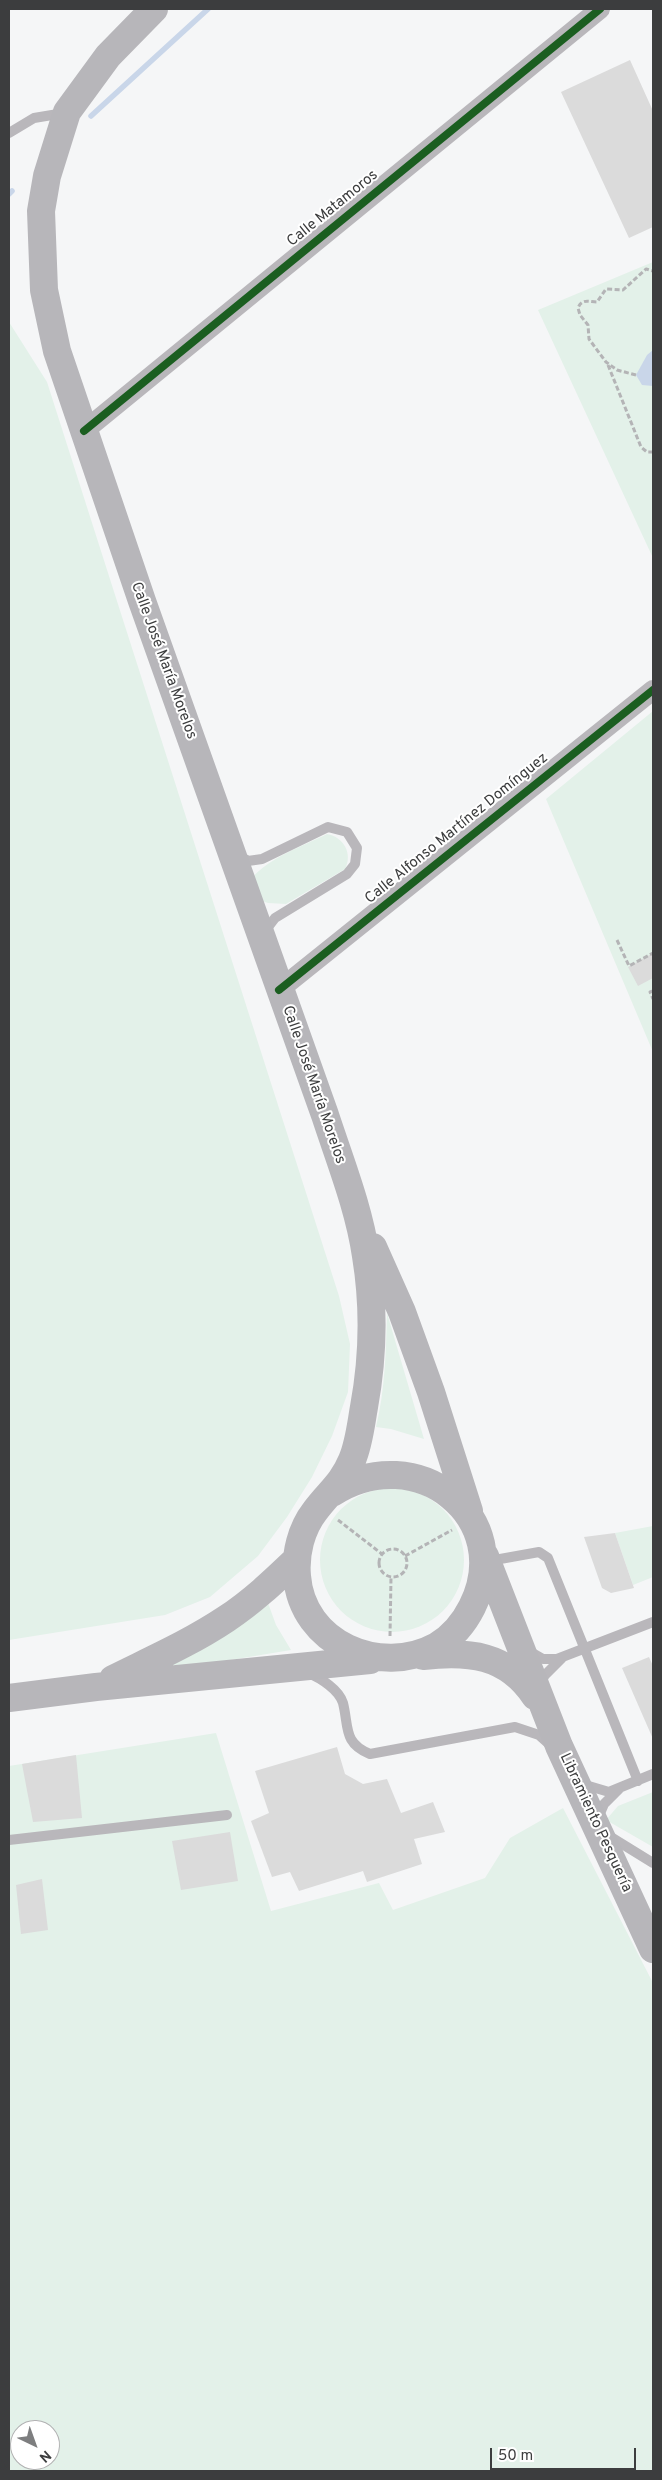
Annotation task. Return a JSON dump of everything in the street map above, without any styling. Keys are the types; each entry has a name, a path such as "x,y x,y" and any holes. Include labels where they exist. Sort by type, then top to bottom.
{"main road":[{"name":"Calle José María Morelos","path":"154,9 108,56 67,112 43,194 40,244 44,290 50,322 84,431 353,1199"},
{"path":"326,1500 358,1478 373,1474 403,1474 418,1477 444,1490 456,1500 474,1526 482,1556 482,1577 477,1597 468,1616 455,1632 439,1645 420,1654 390,1659 364,1656 347,1649 331,1639 308,1612 301,1596 296,1560 302,1534 326,1500 344,1477 353,1458 370,1375 371,1323 366,1256 353,1199"},
{"path":"353,1199 405,1321 431,1392 474,1526 542,1704"},
{"path":"96,1687 187,1642 226,1619 259,1595 296,1560"},
{"path":"9,1698 96,1687 452,1653 481,1656 498,1664 520,1679 542,1704"},
{"name":"Libramiento Pesquería","path":"542,1704 572,1774 653,1949"}],"street":[{"name":"Calle Matamoros","path":"84,431 600,9"},
{"name":"Calle Alfonso Martínez Domínguez","path":"279,990 653,690"}],"lane":[{"path":"9,133 34,118 67,112"},
{"path":"230,850 242,859 255,861 328,827 347,832 357,848 357,858 350,872 275,918 266,929 262,942"},
{"path":"487,1561 539,1552 548,1558 583,1649 638,1781"},
{"path":"516,1638 538,1656 551,1660 563,1658 653,1622"},
{"path":"542,1704 541,1681 563,1658"},
{"path":"292,1668 318,1678 339,1696 350,1738 361,1751 370,1754 515,1727 539,1735 572,1774 604,1792 619,1789 653,1774"},
{"path":"619,1789 604,1804 598,1817 597,1829 653,1863"},
{"path":"9,1840 227,1815"}],"path":[{"path":"653,271 646,270 625,289 607,289 597,302 586,300 579,306 579,314 588,325 589,339 607,363 642,447 646,451 653,452"},
{"path":"607,363 617,370 636,375"},
{"path":"617,940 629,966 653,953"},
{"path":"653,991 650,992 653,1000"},
{"path":"326,1500 382,1554"},
{"path":"405,1556 474,1526"},
{"path":"394,1549 405,1556 406,1569 400,1575 391,1577 380,1570 379,1562 382,1554 394,1549"},
{"path":"390,1659 391,1577"}],"shaded area":[{"path":"653,262 653,558 538,310"},
{"path":"9,322 47,382 339,1296 350,1344 348,1392 332,1436 312,1477 287,1517 258,1556 210,1597 165,1615 9,1640"},
{"path":"653,711 653,1052 546,799"},
{"path":"327,834 338,839 345,847 348,858 345,869 286,904 268,903 259,900 251,879 259,871 286,853"},
{"path":"387,1313 424,1439 391,1429 376,1427 383,1385"},
{"path":"392,1488 419,1494 432,1500 443,1509 452,1520 458,1533 464,1560 458,1587 452,1600 443,1611 432,1620 419,1626 392,1632 365,1626 352,1620 341,1611 332,1600 326,1587 320,1560 326,1533 332,1520 341,1509 352,1500 365,1494"},
{"path":"653,1526 653,1577 633,1585 615,1533"},
{"path":"268,1603 276,1625 291,1650 158,1672"},
{"path":"216,1733 271,1911 379,1883 393,1910 485,1878 510,1838 563,1808 653,1983 653,2471 9,2471 9,1766"},
{"path":"653,1792 653,1847 606,1820 618,1806"}],"water":[{"path":"653,350 653,386 642,385 636,375 647,355"}],"building":[{"path":"630,60 653,111 653,227 629,238 561,92"},
{"path":"653,953 653,978 638,986 628,967"},
{"path":"615,1533 634,1588 611,1593 602,1588 584,1537"},
{"path":"649,1657 653,1666 653,1739 622,1668"},
{"path":"337,1747 345,1774 363,1784 387,1779 401,1813 433,1802 445,1832 414,1839 422,1864 367,1882 363,1871 299,1891 290,1872 272,1877 251,1821 269,1813 255,1771"},
{"path":"76,1755 82,1818 33,1822 22,1764"},
{"path":"230,1832 238,1881 181,1890 172,1841"},
{"path":"42,1879 48,1930 21,1934 16,1885"}],"waterway":[{"path":"91,116 208,9"},
{"path":"9,194 12,191"}],"cycle path":[{"path":"84,431 600,9"},
{"path":"279,990 653,690"}]}
